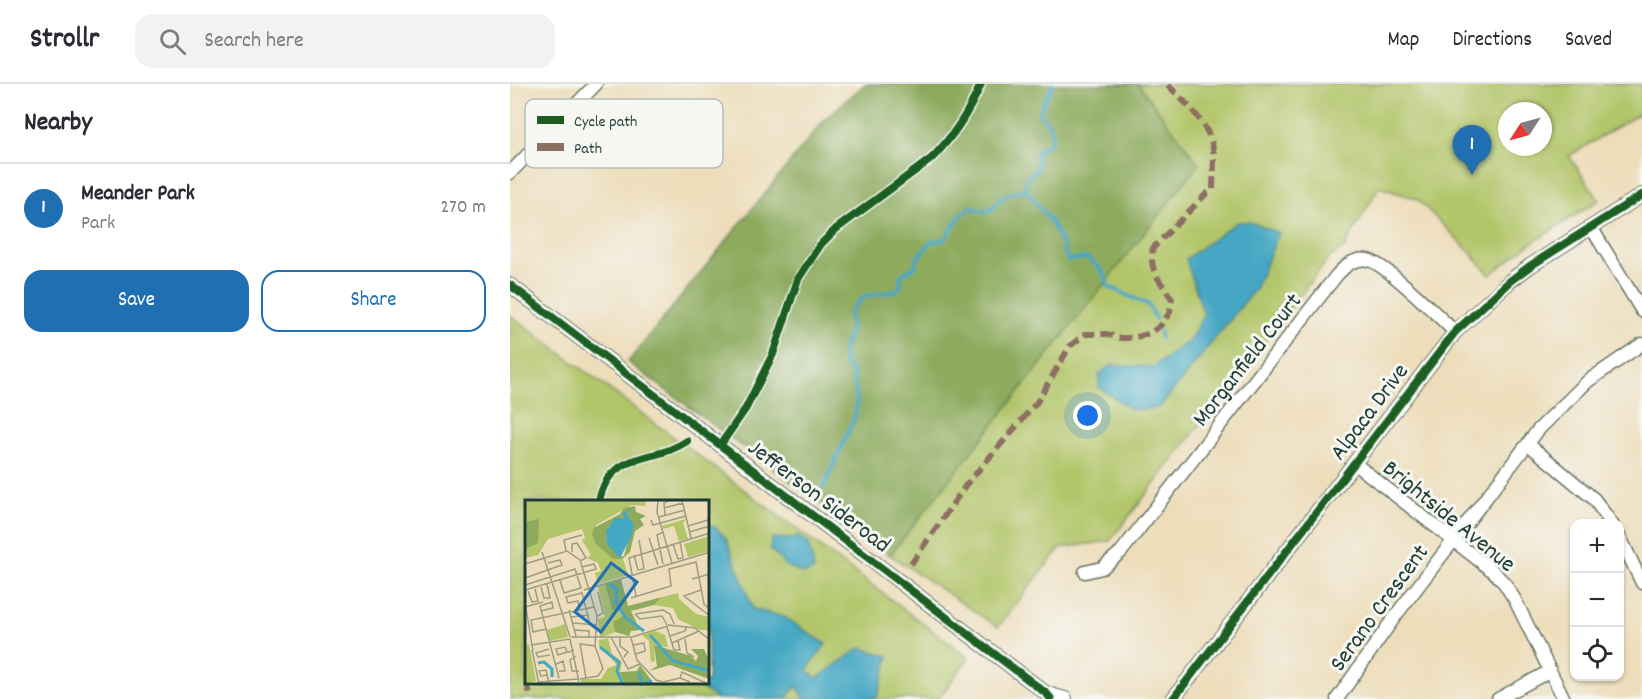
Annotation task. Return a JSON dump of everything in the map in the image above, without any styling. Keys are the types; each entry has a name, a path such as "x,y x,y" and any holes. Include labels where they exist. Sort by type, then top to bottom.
{"street":[{"path":"582,99 596,84"},
{"path":"510,173 525,157"},
{"name":"Alpaca Drive","path":"1173,699 1455,332 1510,281 1642,195"},
{"path":"1591,227 1642,311"},
{"name":"Morganfield Court","path":"1086,572 1102,568 1121,552 1336,276 1350,263 1367,260 1376,264 1455,332"},
{"name":"Jefferson Sideroad","path":"510,285 1049,697 1065,699"},
{"name":"Serano Crescent","path":"1337,699 1396,615 1539,429 1588,381 1642,344"},
{"path":"1528,444 1594,499 1608,519"},
{"name":"Brightside Avenue","path":"1354,463 1494,572 1505,584 1564,699"},
{"path":"1624,545 1642,583"},
{"path":"1498,699 1550,671"}],"green space":[{"path":"865,84 1138,84 1199,164 890,555 628,362 825,119"},
{"path":"1138,84 1642,84 1642,112 1569,156 1599,200 1527,246 1490,275 1417,199 1379,187 1344,248 1329,258 1110,541 1060,548 998,627 890,555 1198,164"},
{"path":"510,315 969,658 938,699 510,699"}],"water":[{"path":"1237,222 1250,222 1279,233 1255,289 1159,408 1132,410 1099,387 1099,374 1111,365 1153,367 1189,341 1204,315 1186,259"},
{"path":"710,526 714,526 726,538 753,609 784,617 826,644 807,670 817,678 860,648 889,656 878,695 874,699 805,699 797,686 787,697 781,699 717,699 695,684 710,684"},
{"path":"797,536 809,544 813,563 814,570 804,574 786,566 770,549 772,538 792,539"}],"waterway":[{"path":"1025,189 1028,176 1036,171 1038,164 1036,152 1051,139 1051,130 1040,114 1041,107 1053,84"},
{"path":"1025,189 1051,222 1068,260 1087,258 1101,271 1108,287 1148,304 1156,319"},
{"path":"823,488 855,417 857,401 853,374 845,363 843,348 851,328 849,315 856,304 866,296 895,291 900,287 901,275 915,267 917,258 932,241 944,240 960,216 970,207 988,212 1004,196 1025,189"},
{"path":"1159,331 1161,338"}],"marked path":[{"path":"911,564 966,485 1037,402 1070,346 1085,334 1107,334 1118,338 1133,338 1151,333 1162,324 1170,312 1172,299 1159,281 1154,269 1153,248 1206,194 1213,190 1214,157 1213,146 1204,126 1167,84"},
{"path":"527,684 531,699"}],"cycle path":[{"path":"721,444 746,408 773,354 798,279 821,244 836,229 931,159 960,124 981,84"},
{"path":"1173,699 1455,332 1510,281 1530,266 1642,195"},
{"path":"510,285 1051,699"},
{"path":"599,500 605,484 623,465 661,453 687,441"}],"place":[{"name":"Meander Park","path":"1472,175"}]}
